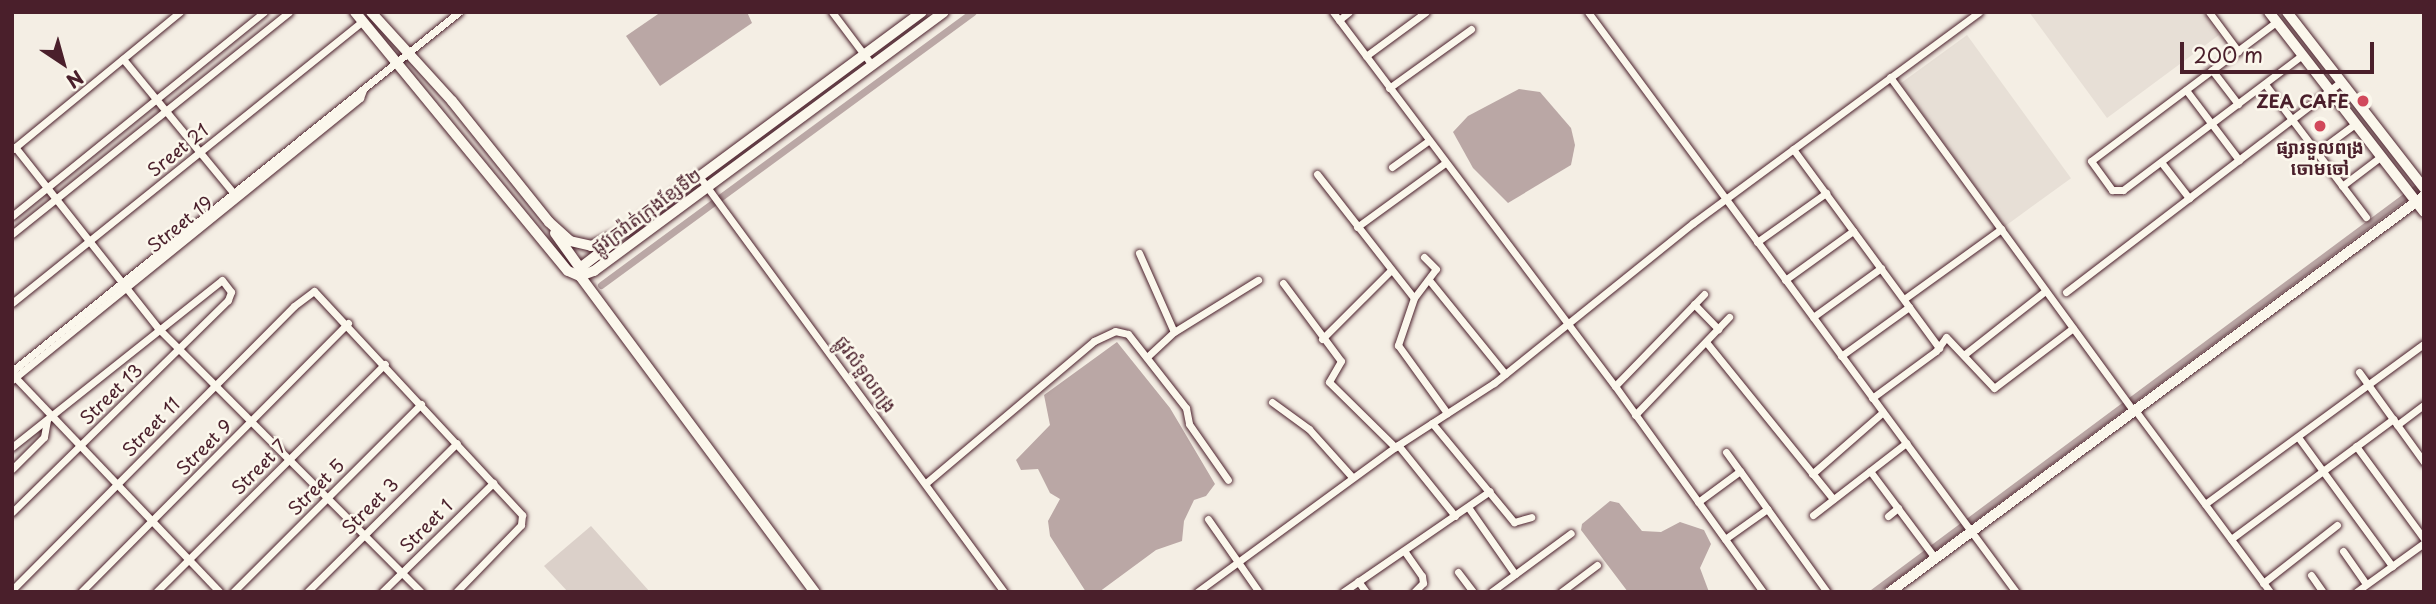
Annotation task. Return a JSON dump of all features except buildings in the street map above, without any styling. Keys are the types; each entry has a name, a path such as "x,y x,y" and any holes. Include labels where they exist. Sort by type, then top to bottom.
{"main road":[{"name":"ផ្លូវក្រវ៉ាត់ក្រុងខ្សែទី២","path":"403,58 452,101 549,222 570,242 600,244 626,230 922,12"},
{"name":"ផ្លូវក្រវ៉ាត់ក្រុងខ្សែទី២","path":"363,15 403,58 568,271 580,272 594,271 711,192 944,12"},
{"path":"2287,12 2341,82 2417,191 2424,212"},
{"path":"2272,17 2381,157 2417,191"},
{"path":"549,222 580,272 626,230"}],"street":[{"path":"180,12 13,148 158,328 421,592"},
{"path":"12,216 264,12"},
{"path":"12,233 57,201 289,12"},
{"name":"Street 19","path":"13,375 235,195 360,98 363,90 459,12"},
{"path":"832,12 872,65"},
{"path":"1333,12 1615,386 1763,592"},
{"path":"1339,20 1349,12"},
{"path":"1366,56 1426,12"},
{"path":"1588,12 2016,592"},
{"path":"1197,592 1352,477 1505,374 1726,199 1979,12"},
{"path":"2212,14 2238,51"},
{"name":"Sreet 21","path":"12,303 200,152 363,15"},
{"path":"2272,17 2238,51 2091,161 2116,192 2161,162 2302,55"},
{"path":"1389,88 1471,29"},
{"path":"123,60 235,195"},
{"path":"2212,70 2238,104"},
{"path":"1890,78 2131,408 2270,592"},
{"path":"2066,292 2341,82"},
{"path":"2265,84 2366,217"},
{"path":"2186,90 2239,160"},
{"path":"2317,152 2355,124"},
{"path":"1392,167 1428,141"},
{"path":"1793,149 1938,348"},
{"path":"2342,186 2381,157"},
{"path":"2161,162 2189,198"},
{"path":"1357,227 1445,163"},
{"path":"1317,174 1414,298"},
{"name":"ផ្លូវលំទួលពង្រ","path":"699,176 1004,592"},
{"path":"1890,592 1968,527 2131,408 2417,191"},
{"path":"1757,242 1826,193"},
{"path":"1904,299 2001,229"},
{"path":"1784,280 1853,231"},
{"path":"1139,253 1174,332"},
{"path":"1424,257 1436,267 1414,298 1398,345 1447,413"},
{"path":"1812,317 1881,268"},
{"path":"1322,339 1391,270"},
{"path":"580,272 815,592"},
{"path":"1429,279 1505,374"},
{"path":"1147,357 1174,332 1258,280"},
{"name":"Street 13","path":"12,512 180,350 230,296 220,281 158,328"},
{"path":"1283,283 1341,362 1329,382 1396,446 1455,516"},
{"name":"Street 11","path":"12,590 215,384 314,291 348,323"},
{"path":"1965,354 2045,291"},
{"path":"1615,386 1704,295"},
{"path":"1694,304 1718,329"},
{"path":"1841,356 1909,307"},
{"path":"1635,415 1729,317"},
{"path":"348,323 523,520 456,592"},
{"name":"Street 9","path":"82,592 348,323"},
{"path":"12,447 158,328"},
{"path":"1872,398 1938,348 1946,337 1965,354 1994,388 2073,328"},
{"path":"926,483 1094,341 1115,331 1128,334 1186,408 1189,424 1228,480"},
{"path":"1706,342 1833,499"},
{"path":"2205,504 2424,344"},
{"name":"Street 7","path":"156,592 385,364"},
{"path":"2359,372 2424,462"},
{"path":"13,375 48,419 220,592"},
{"path":"1272,402 1309,429 1352,477"},
{"name":"Street 5","path":"233,592 421,404"},
{"path":"2231,539 2356,446 2424,405"},
{"path":"1812,474 1883,412"},
{"path":"12,456 15,466 44,437 48,419"},
{"path":"1432,422 1514,522 1521,524 1531,517"},
{"path":"2298,437 2392,566"},
{"name":"Street 3","path":"307,592 457,443"},
{"path":"1813,515 1906,443"},
{"path":"2356,446 2424,541 2356,592"},
{"path":"1726,452 1827,592"},
{"path":"1698,502 1740,471"},
{"path":"1870,471 1933,556"},
{"name":"Street 1","path":"382,592 492,483"},
{"path":"1343,592 1396,553 1405,552 1490,491"},
{"path":"1468,507 1515,575"},
{"path":"1725,539 1767,509"},
{"path":"1888,516 1898,509"},
{"path":"1209,519 1259,592"},
{"path":"2263,583 2337,525"},
{"path":"1491,592 1571,533"},
{"path":"2343,551 2366,584"},
{"path":"1405,552 1422,576 1423,583 1414,592"},
{"path":"1561,592 1597,565"},
{"path":"1458,572 1473,592"},
{"path":"2311,575 2323,592"},
{"path":"1358,581 1366,592"}],"shaded area":[{"path":"661,12 747,12 752,23 660,86 626,36"},
{"path":"2029,12 2203,12 2219,35 2107,118"},
{"path":"1967,35 2071,178 2005,226 1901,83"},
{"path":"1519,89 1540,92 1571,128 1575,145 1571,165 1508,203 1473,168 1453,132 1468,116"},
{"path":"1117,342 1170,408 1215,484 1206,496 1194,500 1184,521 1182,541 1156,550 1099,592 1086,592 1050,536 1048,521 1060,499 1050,493 1038,469 1021,470 1016,460 1050,425 1044,395"},
{"path":"1610,501 1619,503 1642,531 1661,532 1680,522 1704,530 1711,544 1700,568 1709,592 1628,592 1581,530 1582,524"},
{"path":"591,526 650,592 568,592 544,566"}],"waterway":[{"path":"601,285 972,12"},
{"path":"1873,592 2423,183"}],"place":[{"name":"ZEA CAFE","path":"2363,101"},
{"name":"ផ្សារទួលពង្រ ចោមចៅ","path":"2320,126"}]}
